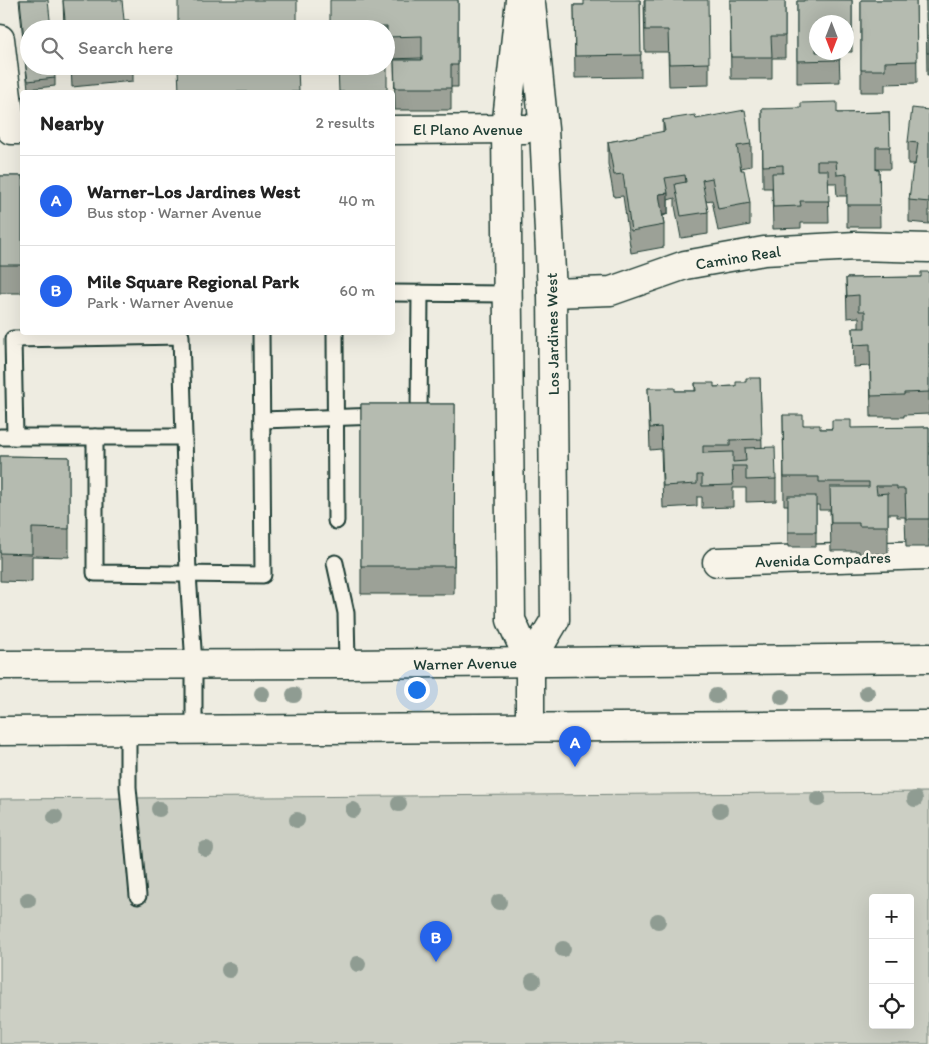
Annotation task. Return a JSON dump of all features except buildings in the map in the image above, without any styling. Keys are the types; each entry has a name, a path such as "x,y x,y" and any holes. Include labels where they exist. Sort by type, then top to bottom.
{"street":[{"path":"520,0 506,129 511,620 530,662 530,728"},
{"name":"Los Jardines West","path":"530,0 544,129 552,293 556,620 530,662"},
{"path":"0,40 17,130"},
{"name":"El Plano Avenue","path":"395,130 544,129"},
{"name":"Camino Real","path":"552,293 611,290 685,265 764,251 856,246 929,248"},
{"name":"Avenida Compadres","path":"717,562 929,556"},
{"name":"Warner Avenue","path":"0,665 346,664 929,658"},
{"path":"0,731 929,725"}],"lane":[{"path":"395,293 507,294"},
{"path":"262,420 419,415 420,293"},
{"path":"95,436 95,573 263,575 261,335"},
{"path":"335,335 336,521"},
{"path":"184,436 7,436 13,339 181,336 184,436 188,574 194,664 194,730"},
{"path":"335,563 346,613 346,664"},
{"path":"128,731 128,787 138,896"}],"shaded area":[{"path":"929,792 929,1044 0,1044 0,799"}],"place":[{"name":"Warner-Los Jardines West","path":"575,767"},
{"name":"Mile Square Regional Park","path":"436,962"}]}
